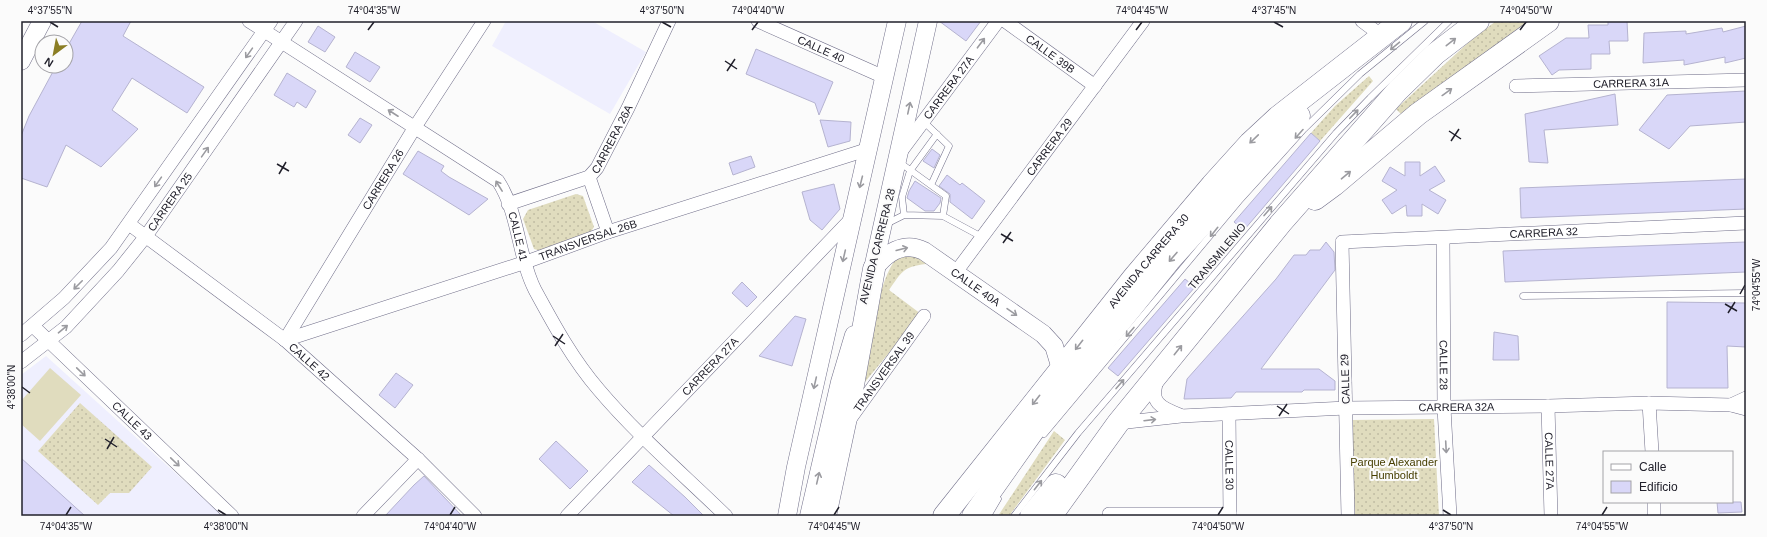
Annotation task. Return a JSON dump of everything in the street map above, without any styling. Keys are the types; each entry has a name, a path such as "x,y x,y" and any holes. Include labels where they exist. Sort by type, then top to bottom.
{"highway":[{"name":"AVENIDA CARRERA 30","path":"949,510 1138,271 1250,143 1298,100 1401,21"},
{"path":"1051,516 1118,423 1281,223 1398,90 1435,54 1478,21"},
{"path":"1281,223 1334,185 1418,114 1548,21"},
{"name":"AVENIDA CARRERA 30","path":"973,516 1043,417 1169,261 1292,123 1382,36"},
{"path":"825,516 844,427 874,269"},
{"path":"949,510 1043,417"},
{"path":"1032,516 1070,468 1118,423"}],"main road":[{"path":"21,61 42,21"},
{"path":"787,516 796,467 898,21"},
{"name":"AVENIDA CARRERA 28","path":"809,516 840,382 874,269 883,226 902,162 928,21"},
{"name":"CALLE 40A","path":"874,269 880,260 891,252 903,248 913,247 934,257 1050,341 1056,350 1061,369"}],"street":[{"name":"CALLE 41","path":"249,21 268,26 282,42 498,182 508,204 533,286 554,326 578,363 598,390 726,516"},
{"name":"CARRERA 25","path":"21,362 66,327 99,293 146,236 296,21"},
{"name":"CARRERA 26","path":"285,340 415,127 484,21"},
{"name":"CARRERA 26A","path":"508,204 589,178 597,168 628,108 669,21"},
{"name":"CALLE 40","path":"758,21 884,77"},
{"name":"CARRERA 27A","path":"902,162 923,121 998,21"},
{"name":"CALLE 39B","path":"1005,21 1095,86"},
{"name":"CARRERA 29","path":"956,272 1143,21"},
{"path":"1362,21 1382,36"},
{"name":"CARRERA 25","path":"21,335 33,326 83,280 129,224 268,26"},
{"name":"CARRERA 31A","path":"1516,86 1746,80"},
{"name":"TRANSVERSAL 26B","path":"285,340 526,262 608,232 869,149"},
{"path":"589,178 608,232"},
{"name":"CARRERA 27A","path":"567,516 852,218"},
{"name":"CARRERA 32","path":"1342,242 1746,223"},
{"name":"CALLE 42","path":"129,224 285,340 418,459 475,516"},
{"name":"CALLE 28","path":"1443,238 1444,408 1450,516"},
{"name":"CALLE 29","path":"1342,242 1348,516"},
{"name":"TRANSVERSAL 39","path":"844,427 924,316"},
{"name":"CALLE 43","path":"33,326 232,516"},
{"name":"CARRERA 32A","path":"1164,368 1156,385 1155,398 1157,402 1166,410 1181,416"},
{"name":"CARRERA 32A","path":"1731,405 1746,398"},
{"path":"1649,403 1652,451"},
{"name":"CARRERA 32A","path":"1118,423 1181,416 1346,408 1444,408 1649,403 1731,405 1746,409"},
{"name":"CALLE 27A","path":"1548,406 1551,516"},
{"name":"CALLE 30","path":"1229,414 1230,515"},
{"path":"363,516 418,459"},
{"path":"1654,503 1654,516"},
{"path":"1109,514 1230,515"}],"lane":[{"name":"TRANSMILENIO","path":"1038,441 1239,202 1304,129 1360,74 1425,21"},
{"name":"TRANSMILENIO","path":"1014,516 1078,434 1336,133 1449,21"},
{"path":"923,121 949,146 931,185"},
{"path":"902,162 937,134"},
{"path":"902,162 946,196 943,216"},
{"path":"902,162 902,197 904,216"},
{"path":"883,226 904,216 943,216 982,237"},
{"path":"1523,296 1746,293"},
{"path":"981,516 1006,482"},
{"path":"988,516 1003,490"}],"shaded area":[{"path":"506,21 592,21 646,52 610,114 492,46"},
{"path":"46,356 223,516 21,516 21,375"}],"green space":[{"path":"1496,21 1532,21 1401,114 1396,109 1470,41"},
{"path":"1369,76 1373,81 1320,141 1311,133 1335,106"},
{"path":"576,194 583,196 594,227 590,233 541,251 534,249 523,219 528,210"},
{"path":"916,253 930,259 926,264 918,265 903,271 889,290 921,314 860,388 874,317 886,278 892,264 900,256"},
{"path":"50,368 81,395 40,441 21,424 21,401"},
{"path":"80,403 152,467 129,493 110,493 98,505 38,451"},
{"name":"Parque Alexander Humboldt","path":"1434,419 1439,516 1352,516 1351,420"},
{"path":"1054,431 1065,440 1009,516 998,516"}],"building":[{"path":"82,21 131,21 123,36 204,87 187,113 132,78 112,110 138,129 101,167 66,145 47,187 21,178 21,136 29,116 52,74 74,74 74,35"},
{"path":"939,21 981,21 966,41"},
{"path":"1608,21 1627,21 1628,41 1609,41 1610,54 1591,54 1591,69 1559,70 1552,75 1539,56 1566,38 1589,38 1588,25 1608,25"},
{"path":"318,26 335,37 325,52 308,42"},
{"path":"1746,26 1746,58 1725,63 1725,57 1684,65 1684,60 1643,63 1644,33 1686,31 1686,34 1722,28 1723,32"},
{"path":"756,49 833,82 819,115 815,103 746,74"},
{"path":"355,52 380,67 370,82 346,67"},
{"path":"287,73 316,91 306,108 297,102 294,107 274,95"},
{"path":"1746,91 1746,122 1690,126 1669,149 1639,130 1667,95"},
{"path":"1615,94 1618,125 1544,130 1548,163 1529,162 1525,114"},
{"path":"360,118 372,125 360,143 348,135"},
{"path":"820,120 851,122 850,141 828,147"},
{"path":"1311,133 1320,141 1244,230 1234,222"},
{"path":"932,149 940,155 934,168 923,161"},
{"path":"418,151 444,166 441,171 449,177 488,199 469,215 403,174"},
{"path":"751,156 755,167 733,175 729,163"},
{"path":"1405,162 1420,162 1420,176 1435,166 1445,181 1429,190 1446,200 1438,214 1422,204 1422,216 1407,216 1406,205 1392,214 1382,200 1397,190 1382,181 1390,167 1405,176"},
{"path":"947,175 960,185 962,183 985,201 972,219 950,202 950,194 939,186"},
{"path":"1746,179 1746,209 1521,218 1520,188"},
{"path":"915,181 941,198 940,203 934,211 925,211 907,198"},
{"path":"834,184 840,209 822,230 810,220 802,192"},
{"path":"1326,242 1334,252 1335,270 1261,369 1319,369 1335,381 1335,390 1304,390 1302,392 1236,392 1231,398 1184,399 1187,379 1276,279 1294,255 1306,255 1310,250 1320,250"},
{"path":"1746,242 1746,272 1505,282 1503,251"},
{"path":"1185,279 1195,287 1118,376 1108,368"},
{"path":"742,282 757,297 747,307 732,293"},
{"path":"1667,302 1746,303 1746,347 1727,346 1728,388 1667,388"},
{"path":"795,316 806,319 792,366 759,356"},
{"path":"1494,332 1518,336 1519,360 1493,360"},
{"path":"396,373 413,385 395,408 379,395"},
{"path":"556,441 588,471 570,489 539,459"},
{"path":"21,458 85,516 21,516"},
{"path":"649,465 704,516 674,516 632,482"},
{"path":"424,476 462,516 385,516 414,485"},
{"path":"1741,502 1742,512 1718,513 1717,503"}]}
